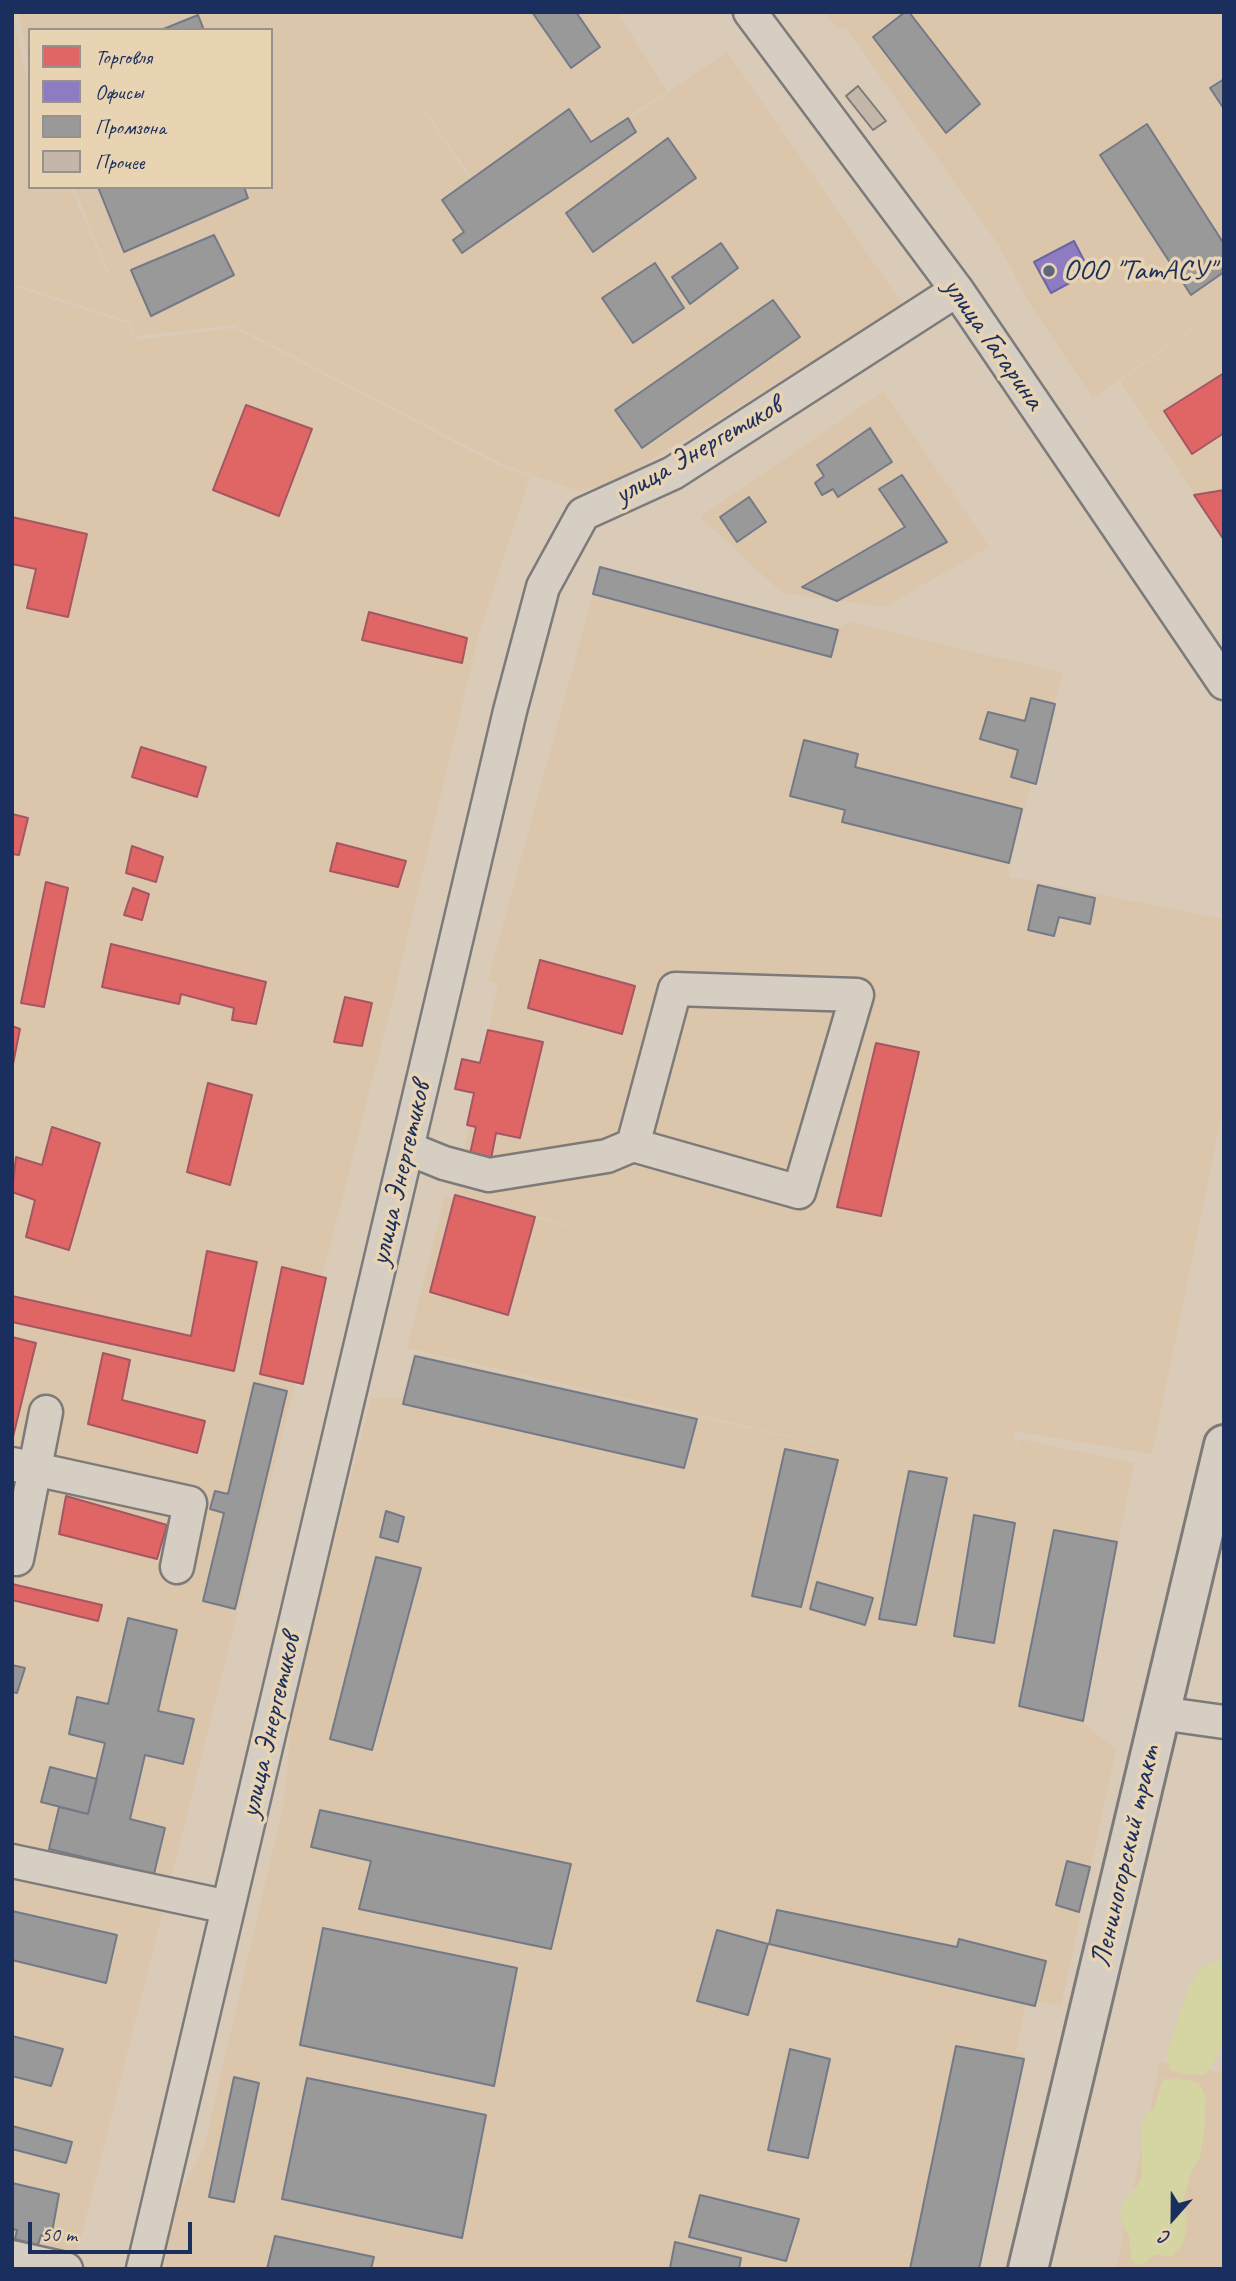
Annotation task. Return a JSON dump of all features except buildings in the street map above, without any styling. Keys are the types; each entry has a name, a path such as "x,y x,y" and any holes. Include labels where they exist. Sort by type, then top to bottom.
{"main road":[{"name":"Лениногорский тракт","path":"1028,2269 1223,1452"}],"street":[{"name":"улица Гагарина","path":"750,12 957,290 1224,683"},
{"name":"улица Энергетиков","path":"143,2269 510,711 543,587 583,514 673,472 957,290"},
{"path":"407,1148 444,1163 489,1175 607,1156 633,1145 799,1192 857,995 676,989 633,1145"},
{"path":"17,1559 23,1466 46,1412"},
{"path":"23,1466 190,1503 177,1567"},
{"path":"1160,1713 1224,1722"},
{"path":"12,1861 228,1907"},
{"path":"12,2257 66,2269"}],"shaded area":[{"path":"12,12 28,84 28,189 71,189 126,316 75,189 273,189 273,28 28,28 28,61 19,12 617,12 667,91 591,141 569,109 472,178 400,74 491,212 452,240 461,253 637,133 629,119 727,52 904,306 628,474 607,485 578,491 502,464 235,326 306,272 234,325 135,336 129,321 12,283"},
{"path":"825,12 1224,12 1224,306 1093,398 1030,304 999,246 847,29 836,28"},
{"path":"12,286 128,324 136,340 235,328 500,466 530,476 478,638 392,1002 238,1609 185,1595 238,1611 73,2269 12,2269"},
{"path":"1224,307 1224,539 1120,381"},
{"path":"884,391 989,547 884,607 782,593 700,517"},
{"path":"600,568 837,629 849,622 1063,673 1008,864 1010,877 1224,919 1224,1104 1152,1454 1014,1431 1013,1438 1018,1439 1013,1466 1019,1439 1134,1463 1083,1722 1116,1750 1061,2006 1037,2001 1026,2004 1016,2051 1026,2054 973,2269 164,2269 176,2200 204,2147 284,1802 293,1704 371,1398 402,1398 414,1353 959,1475 407,1348 445,1196 617,1238 455,1195 498,983 488,980"},
{"path":"1160,2062 1224,2073 1224,2269 1116,2269"}],"green space":[{"path":"1218,1960 1224,1962 1224,2036 1220,2051 1206,2074 1189,2075 1171,2070 1166,2058 1188,1989 1201,1968"},
{"path":"1163,2079 1189,2080 1200,2084 1206,2098 1204,2135 1200,2157 1191,2173 1184,2197 1187,2227 1182,2245 1171,2257 1156,2254 1142,2265 1135,2263 1131,2257 1129,2237 1120,2216 1124,2200 1137,2186 1142,2174 1142,2123 1148,2111 1154,2109"}],"place":[{"name":"ООО \"ТатАСУ\"","path":"1049,271"}]}
